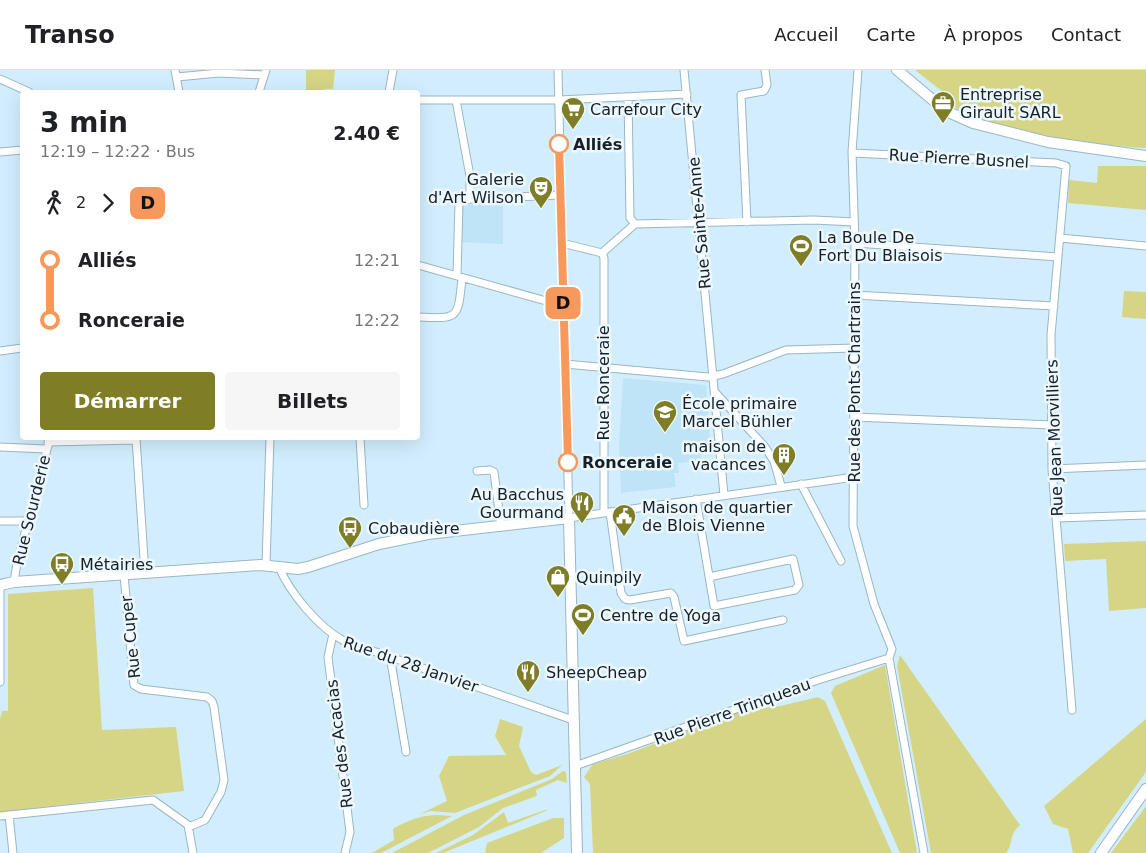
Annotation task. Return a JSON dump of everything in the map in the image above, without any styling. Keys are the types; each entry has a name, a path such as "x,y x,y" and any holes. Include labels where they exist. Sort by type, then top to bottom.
{"main road":[{"path":"897,70 946,111 973,123 1048,142 1146,156"},
{"path":"0,585 14,582 266,566 298,569 378,544 428,534 569,518 577,853"},
{"path":"1100,853 1146,789"}],"street":[{"path":"389,90 393,70"},
{"path":"558,70 569,518 854,477"},
{"name":"Rue Sainte-Anne","path":"684,70 700,222 724,495"},
{"path":"747,222 741,95 764,91 767,85 766,70"},
{"name":"Rue des Ponts Chartrains","path":"858,70 853,153 855,243 853,526 874,604 892,649 888,658 924,853"},
{"path":"179,90 176,74 265,72 260,90"},
{"path":"0,79 25,90"},
{"path":"420,100 559,100 687,94"},
{"path":"628,98 630,218 635,224"},
{"path":"456,100 470,176 470,199"},
{"path":"0,152 20,150"},
{"name":"Rue Pierre Busnel","path":"853,153 1056,163 1065,166"},
{"name":"Rue Jean Morvilliers","path":"1065,166 1051,335 1052,469 1072,710"},
{"path":"420,316 446,318 455,314 460,304 457,206 461,201 561,195"},
{"path":"562,243 602,252 635,224 854,222"},
{"path":"1060,238 1146,246"},
{"path":"855,243 1058,257"},
{"name":"Rue Ronceraie","path":"602,252 604,258 603,368 607,513 621,594 625,599 630,600 671,593 674,597 684,642 783,620"},
{"path":"420,266 564,306"},
{"path":"854,295 1054,306"},
{"path":"0,351 20,348"},
{"path":"565,364 713,376 786,350 854,348"},
{"path":"715,392 765,447 774,460 781,486"},
{"path":"854,417 1052,425"},
{"path":"0,447 120,440"},
{"path":"136,440 145,574"},
{"path":"266,566 270,440"},
{"path":"360,440 364,505"},
{"name":"Rue Sourderie","path":"14,582 48,443"},
{"path":"1052,469 1146,465"},
{"path":"477,471 490,470 494,472 501,527"},
{"path":"801,484 841,561"},
{"path":"696,499 709,577 714,606 795,590 799,585 793,559 709,577"},
{"path":"1057,518 1146,515"},
{"path":"0,521 28,522"},
{"name":"Rue du 28 Janvier","path":"279,567 291,590 333,634 350,643 573,720"},
{"name":"Rue Cuper","path":"124,575 134,685 141,689 207,697 213,703 224,784 205,820 189,827"},
{"path":"0,585 0,682"},
{"name":"Rue des Acacias","path":"333,634 328,657 350,832 345,853"},
{"path":"390,656 406,752"},
{"name":"Rue Pierre Trinqueau","path":"575,766 818,680 888,658"},
{"path":"0,816 153,800 189,827 193,853"},
{"path":"9,815 13,853"}],"shaded area":[{"path":"306,70 335,70 333,89 306,90"},
{"path":"915,70 1146,70 1146,148 1071,140 1015,129 989,121 966,113 947,103 948,96"},
{"path":"1098,166 1146,166 1146,210 1068,203 1069,180 1097,183"},
{"path":"503,202 503,244 459,242 460,204"},
{"path":"1124,291 1146,292 1146,319 1122,317"},
{"name":"École primaire Marcel Bühler","path":"623,378 706,385 711,454 701,455 701,461 678,463 679,473 674,473 676,487 621,493 619,444"},
{"path":"1146,541 1146,608 1109,611 1106,559 1065,561 1064,544"},
{"path":"93,588 102,730 176,727 184,791 0,812 0,719 2,711 8,711 8,594"},
{"path":"900,655 1020,825 1012,836 1006,853 931,853 897,666"},
{"path":"885,665 917,853 900,853 831,693 835,686"},
{"path":"818,697 825,701 892,853 593,853 590,784 584,777 593,764 627,754 741,711 780,706"},
{"path":"500,719 523,727 519,746 531,772 536,775 562,765 550,776 455,813 430,811 418,815 447,801 439,776 449,756 506,755 495,736"},
{"path":"1146,719 1146,772 1088,853 1073,853 1068,829 1053,824 1044,806"},
{"path":"563,771 566,772 567,783 558,780 536,790 537,796 503,808 479,827 428,853 392,853 464,815 552,779"},
{"path":"1146,806 1146,853 1111,853"},
{"path":"548,810 443,853 436,853 473,835 504,812 508,823"},
{"path":"436,815 452,816 381,853 372,853 394,840 393,829 414,819"},
{"path":"553,818 564,818 564,838 541,853 485,853 487,843"}],"bus line":[{"name":"D","path":"559,144 568,462"}],"place":[{"name":"Entreprise Girault SARL","path":"943,124"},
{"name":"Carrefour City","path":"573,130"},
{"name":"Alliés","path":"559,144"},
{"name":"Galerie d'Art Wilson","path":"541,209"},
{"name":"La Boule De Fort Du Blaisois","path":"801,267"},
{"name":"École primaire Marcel Bühler","path":"665,433"},
{"name":"Ronceraie","path":"568,462"},
{"name":"maison de vacances","path":"784,476"},
{"name":"Au Bacchus Gourmand","path":"582,524"},
{"name":"Maison de quartier de Blois Vienne","path":"624,537"},
{"name":"Cobaudière","path":"350,549"},
{"name":"Métairies","path":"62,585"},
{"name":"Quinpily","path":"558,598"},
{"name":"Centre de Yoga","path":"583,636"},
{"name":"SheepCheap","path":"528,693"}]}
